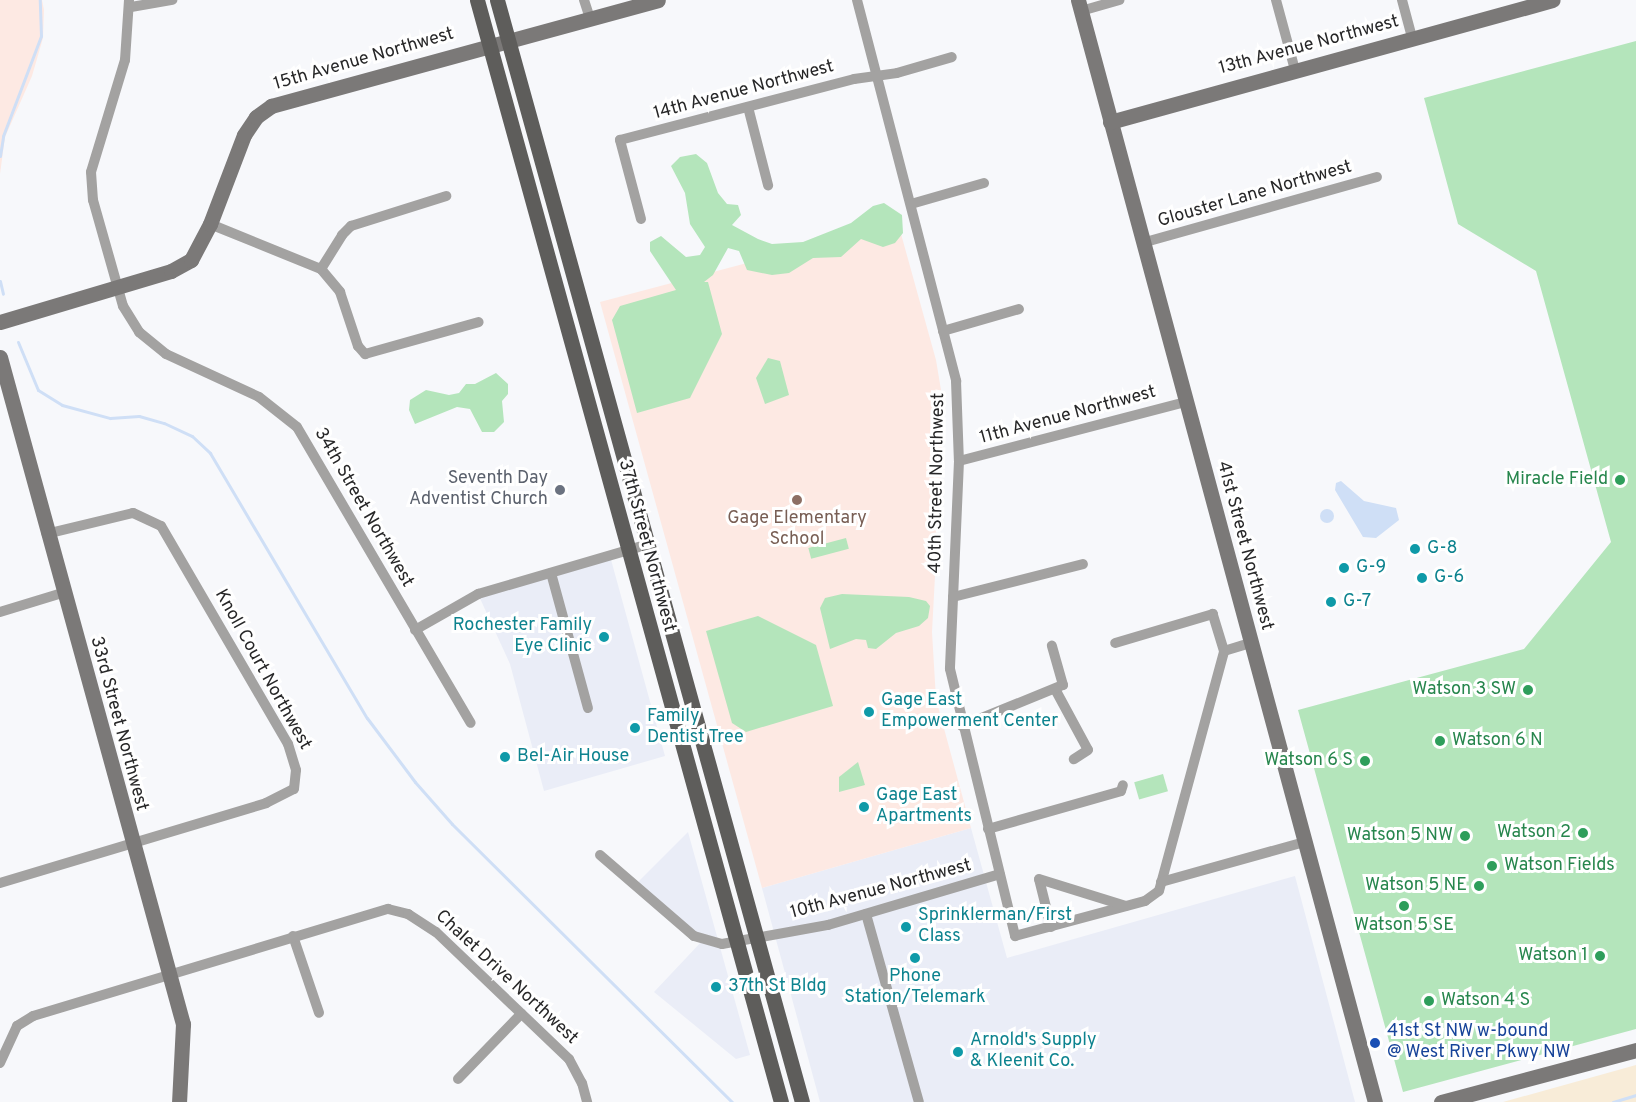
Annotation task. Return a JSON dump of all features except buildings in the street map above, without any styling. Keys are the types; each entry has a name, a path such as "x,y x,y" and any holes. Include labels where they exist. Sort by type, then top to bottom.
{"main road":[{"name":"37th Street Northwest","path":"477,0 626,551 781,1102"},
{"name":"37th Street Northwest","path":"497,0 802,1102"}],"street":[{"path":"130,3 172,0"},
{"path":"584,0 590,18"},
{"name":"15th Avenue Northwest","path":"0,322 182,266 197,253 244,135 265,109 489,45 658,0"},
{"name":"40th Street Northwest","path":"858,0 958,395 959,461 950,669 962,726 1015,936 1051,927"},
{"path":"1079,5 1119,0"},
{"path":"1276,0 1295,70"},
{"path":"1402,0 1412,38"},
{"name":"13th Avenue Northwest","path":"1110,122 1545,1"},
{"name":"34th Street Northwest","path":"130,3 125,60 91,172 93,200 117,287 134,325 155,347 259,397 297,427 471,723"},
{"name":"41st Street Northwest","path":"1079,5 1375,1102"},
{"name":"14th Avenue Northwest","path":"641,219 620,141 877,74 952,57"},
{"path":"748,107 768,185"},
{"name":"Glouster Lane Northwest","path":"1142,243 1377,177"},
{"path":"911,204 984,183"},
{"path":"321,270 342,235 351,226 446,196"},
{"path":"210,224 321,270 340,292 358,346 365,354 479,322"},
{"path":"943,331 1019,309"},
{"name":"33rd Street Northwest","path":"0,357 130,843 169,972 185,1040 179,1102"},
{"name":"11th Avenue Northwest","path":"959,461 1185,402"},
{"name":"Knoll Court Northwest","path":"46,534 133,513 161,526 294,756 294,789 282,797 130,843"},
{"path":"415,630 478,594 646,545"},
{"path":"953,597 1083,564"},
{"path":"551,573 588,708"},
{"path":"0,612 62,593"},
{"path":"1115,643 1213,614 1224,651 1161,882 1154,897 1127,906 1051,927 1039,879 1127,906"},
{"path":"1224,651 1250,643"},
{"path":"962,726 1063,685 1052,646"},
{"path":"1055,688 1088,750 1074,759"},
{"path":"988,829 1121,790 1123,785"},
{"path":"1161,882 1304,842"},
{"path":"0,883 130,843"},
{"path":"600,855 694,936 712,943 735,944"},
{"name":"10th Avenue Northwest","path":"735,944 866,914 1000,874"},
{"name":"Chalet Drive Northwest","path":"0,1063 11,1035 23,1020 169,972 380,909 408,914 436,933 569,1059 582,1083 587,1102"},
{"path":"866,914 919,1102"},
{"path":"292,936 319,1013"},
{"path":"458,1079 521,1014"},
{"path":"1442,1102 1636,1050"}],"shaded area":[{"path":"0,0 42,0 44,10 43,38 32,76 5,137 0,174"},
{"name":"Gage Elementary School","path":"898,223 936,360 944,408 932,632 936,699 971,828 762,888 600,302"},
{"path":"610,556 665,756 544,791 510,664 478,594"},
{"path":"971,828 1007,958 1295,876 1355,1102 820,1102 762,888"},
{"path":"688,832 750,1055 736,1059 654,992 703,940 635,885"},
{"path":"1636,1065 1636,1102 1503,1102"}],"green space":[{"name":"Watson Fields","path":"1636,41 1636,1029 1403,1092 1298,710 1524,649 1611,542 1536,271 1458,224 1424,98"},
{"path":"696,154 707,163 718,193 727,204 738,205 741,215 732,225 758,239 772,244 803,242 851,223 873,206 884,203 902,215 903,233 895,243 883,247 861,239 841,257 813,258 789,273 772,275 747,270 739,251 728,248 713,275 704,282 708,282 722,334 690,398 637,413 612,320 620,306 676,290 650,251 650,242 661,236 686,257 700,255 705,247 690,224 685,193 671,166 680,157"},
{"path":"768,358 780,361 789,395 765,404 756,378"},
{"path":"496,373 508,384 508,394 502,401 504,422 494,432 482,432 470,409 457,407 415,424 409,410 410,400 426,390 449,395 459,393 466,384 475,384"},
{"path":"846,538 849,549 811,559 808,548"},
{"path":"842,594 909,597 926,601 930,606 928,618 919,626 896,633 876,649 868,648 866,640 856,639 830,649 820,608 825,598"},
{"path":"758,616 816,645 833,706 746,732 732,723 706,631"},
{"path":"858,762 865,785 839,792 839,777"},
{"path":"1163,774 1168,791 1139,800 1134,782"}],"water":[{"path":"1341,481 1364,501 1396,508 1399,520 1376,538 1363,537 1335,490 1336,483"},
{"path":"1327,509 1332,511 1334,516 1332,521 1327,523 1322,521 1320,516 1322,511"}],"waterway":[{"path":"0,156 3,136 41,36 40,0"},
{"path":"0,281 3,294"},
{"path":"18,342 38,390 62,405 110,418 139,416 164,423 192,436 210,453 367,718 415,782 452,824 732,1102"},
{"path":"1613,1102 1636,1095"}],"place":[{"name":"Miracle Field","path":"1620,480"},
{"name":"Seventh Day Adventist Church","path":"560,490"},
{"name":"Gage Elementary School","path":"797,500"},
{"name":"G-8","path":"1415,549"},
{"name":"G-9","path":"1344,568"},
{"name":"G-6","path":"1422,578"},
{"name":"G-7","path":"1331,602"},
{"name":"Rochester Family Eye Clinic","path":"604,637"},
{"name":"Watson 3 SW","path":"1528,690"},
{"name":"Gage East Empowerment Center","path":"869,712"},
{"name":"Family Dentist Tree","path":"635,728"},
{"name":"Watson 6 N","path":"1440,741"},
{"name":"Bel-Air House","path":"505,757"},
{"name":"Watson 6 S","path":"1365,761"},
{"name":"Gage East Apartments","path":"864,807"},
{"name":"Watson 2","path":"1583,833"},
{"name":"Watson 5 NW","path":"1465,836"},
{"name":"Watson Fields","path":"1492,866"},
{"name":"Watson 5 NE","path":"1479,886"},
{"name":"Watson 5 SE","path":"1404,906"},
{"name":"Sprinklerman/First Class","path":"906,927"},
{"name":"Watson 1","path":"1600,956"},
{"name":"Phone Station/Telemark","path":"915,958"},
{"name":"37th St Bldg","path":"716,987"},
{"name":"Watson 4 S","path":"1429,1001"},
{"name":"41st St NW w-bound @ West River Pkwy NW","path":"1375,1043"},
{"name":"Arnold's Supply & Kleenit Co.","path":"958,1052"}]}
